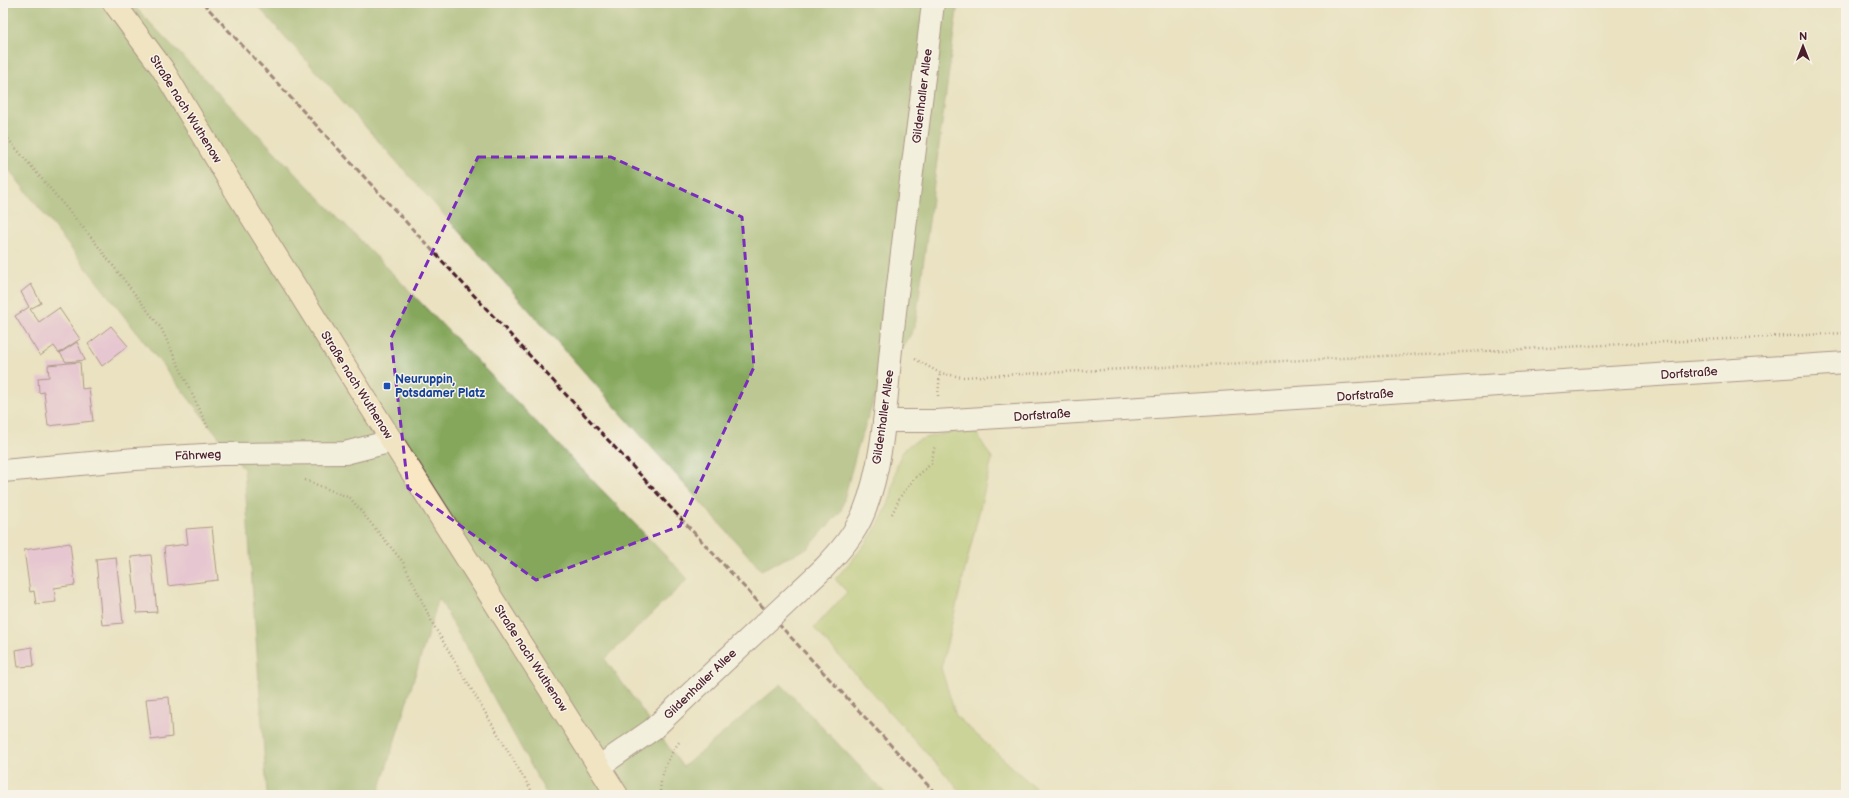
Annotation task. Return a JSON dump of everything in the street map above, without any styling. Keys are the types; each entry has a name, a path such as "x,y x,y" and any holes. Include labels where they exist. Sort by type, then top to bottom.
{"main road":[{"name":"Straße nach Wuthenow","path":"114,3 162,68 392,441 600,766 617,795"}],"street":[{"name":"Gildenhaller Allee","path":"600,766 653,729 824,568 848,541 864,512 875,473 884,421 892,340 933,3"},
{"name":"Dorfstraße","path":"884,421 936,422 1846,363"},
{"name":"Fährweg","path":"3,471 128,460 221,454 345,453 392,441"}],"path":[{"path":"940,373 962,377 1846,333"},
{"path":"660,795 660,784 671,753 685,735"}],"highlighted area":[{"path":"478,157 611,157 742,217 754,367 680,526 536,580 408,488 391,338"}],"green space":[{"path":"3,3 131,3 688,579 605,659 683,767 781,684 887,795 547,795 439,598 378,795 267,795 244,469 3,162"},
{"path":"255,3 958,3 915,327 876,394 857,450 841,511 808,548 761,570"},
{"path":"974,429 992,459 941,668 956,716 1043,795 964,795 814,628 847,592 835,579 865,544 883,516 890,499 898,462 905,449 918,440 927,437"}],"building":[{"path":"31,284 41,303 30,309 39,322 59,308 80,339 59,353 54,346 40,356 15,316 29,307 21,292"},
{"path":"111,326 128,346 102,366 88,344"},
{"path":"77,342 85,360 66,362 60,353"},
{"path":"80,362 82,389 89,388 93,421 48,426 44,392 39,393 38,378 49,377 48,365"},
{"path":"212,527 218,580 168,586 164,547 188,544 186,529"},
{"path":"70,543 75,585 54,588 56,602 36,604 34,591 30,592 24,550"},
{"path":"151,555 157,612 137,613 131,557"},
{"path":"116,557 123,623 102,625 96,559"},
{"path":"32,647 34,666 18,667 16,650"},
{"path":"169,697 172,737 151,740 146,699"}],"railway":[{"path":"203,3 937,795"}],"place":[{"name":"Neuruppin, Potsdamer Platz","path":"387,386"}]}
